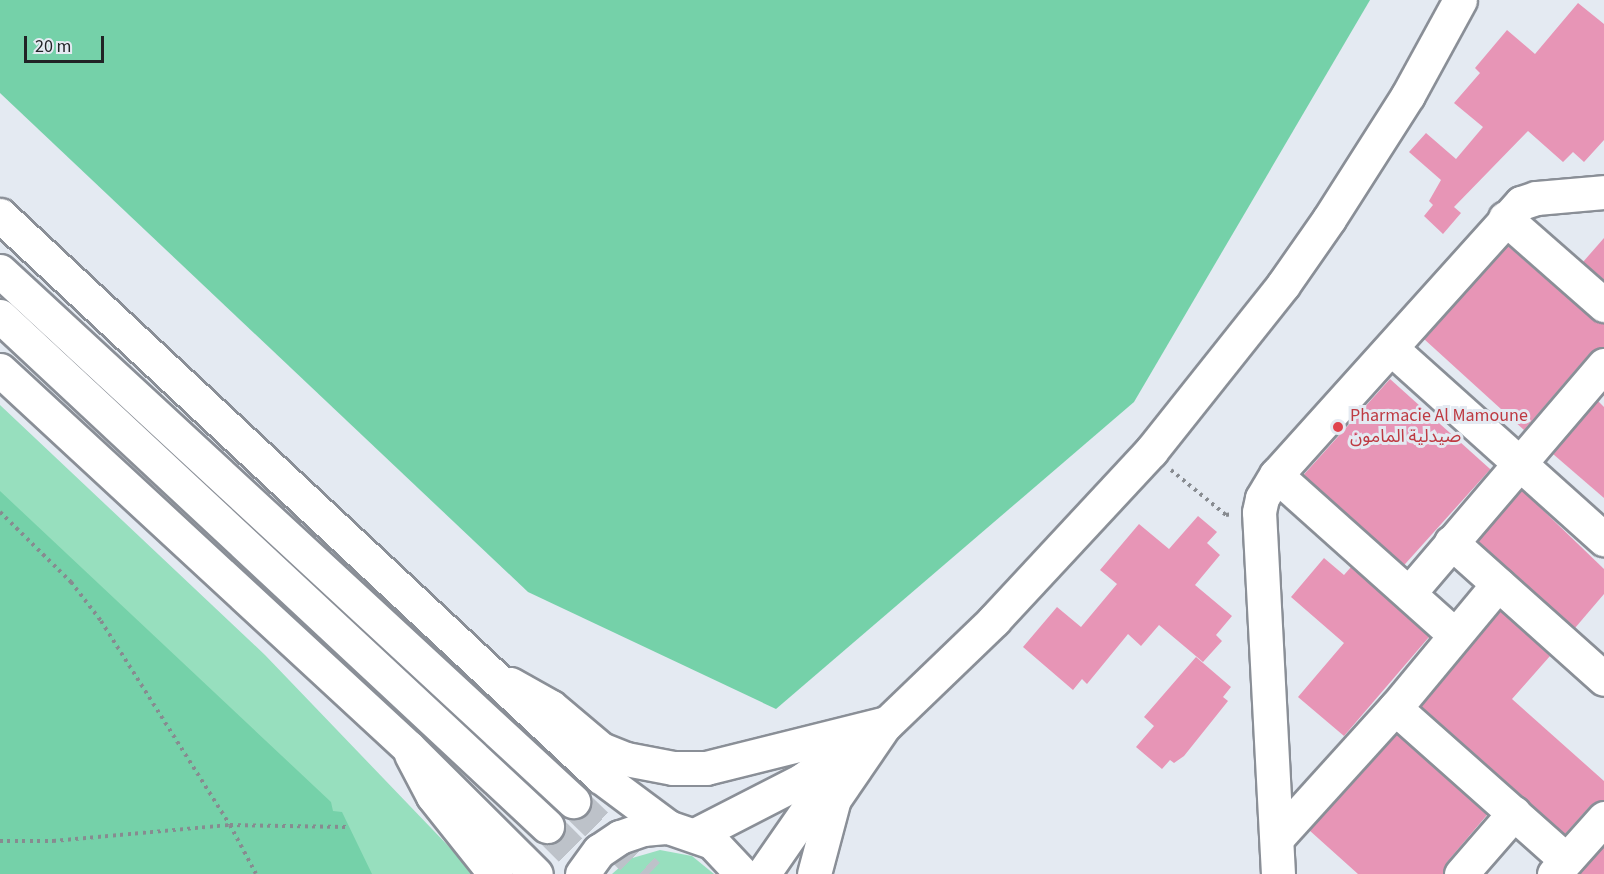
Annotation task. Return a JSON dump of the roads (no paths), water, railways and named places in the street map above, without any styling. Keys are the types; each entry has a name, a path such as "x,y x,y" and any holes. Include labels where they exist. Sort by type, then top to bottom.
{"main road":[{"path":"763,874 828,780 994,620 1080,530 1150,451 1283,285 1408,95 1460,0"},
{"path":"1278,874 1259,512 1262,498 1276,475 1392,349 1504,218 1521,203 1536,198 1604,192"},
{"path":"0,215 622,795 725,852 742,874"},
{"path":"1504,218 1604,305"},
{"path":"0,271 573,801"},
{"path":"0,316 547,826"},
{"path":"1392,349 1521,462 1604,539"},
{"path":"0,370 408,747 536,874"},
{"path":"1409,593 1521,462 1600,379"},
{"path":"1276,475 1455,634"},
{"path":"1452,542 1604,679"},
{"path":"1277,838 1395,708 1498,584"},
{"path":"496,676 551,707 601,749 626,759 673,768 706,768 886,723"},
{"path":"1395,708 1514,813 1560,867 1604,818"},
{"path":"582,874 599,851 620,837 643,828 682,830 802,780 886,723"},
{"path":"814,874 834,799 886,723"},
{"path":"408,747 433,796 495,874"},
{"path":"1471,870 1514,813"}],"tunnel":[{"path":"573,801 648,874"},
{"path":"547,826 595,874"}],"place":[{"name":"Pharmacie Al Mamoune صيدلية المامون","path":"1338,427"}]}
